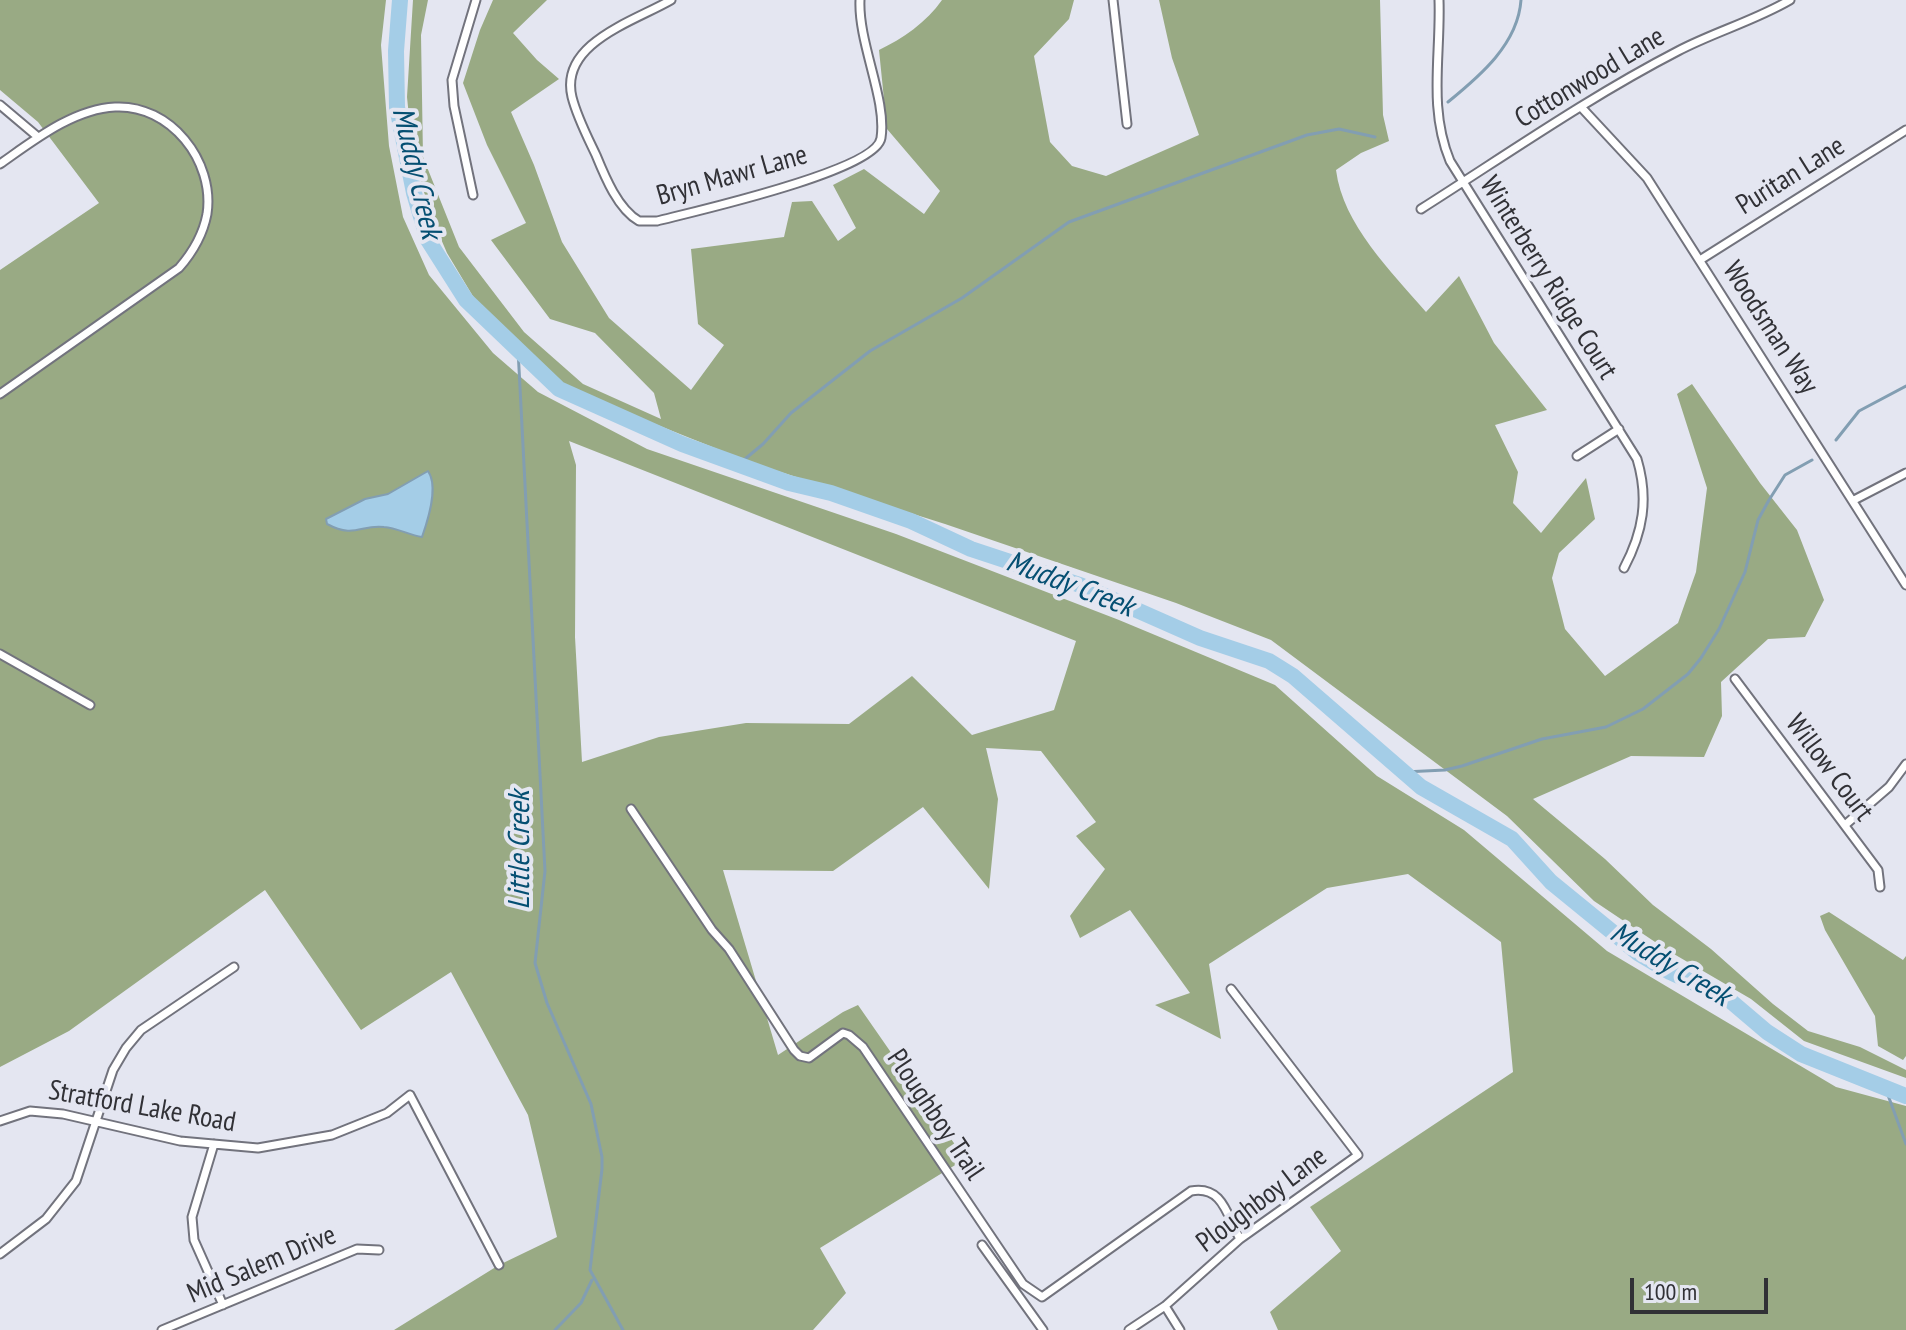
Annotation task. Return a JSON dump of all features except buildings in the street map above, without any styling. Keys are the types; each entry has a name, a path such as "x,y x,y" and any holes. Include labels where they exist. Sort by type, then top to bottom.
{"street":[{"path":"473,195 454,106 452,80 476,0"},
{"name":"Bryn Mawr Lane","path":"671,0 588,48 575,64 571,81 576,109 598,160 622,205 639,221 657,221 787,186 855,162 873,151 880,142 881,125 863,38 860,0"},
{"path":"1113,0 1127,124"},
{"name":"Winterberry Ridge Court","path":"1439,0 1436,103 1443,146 1462,183 1637,459 1644,490 1642,523 1624,568"},
{"name":"Cottonwood Lane","path":"1421,209 1581,107 1680,50 1769,13 1790,0"},
{"path":"0,105 38,137"},
{"path":"0,164 38,137 84,114 125,107 153,116 174,129 196,155 205,179 206,217 199,241 179,268 0,394"},
{"name":"Woodsman Way","path":"1581,107 1637,166 1906,585"},
{"name":"Puritan Lane","path":"1700,260 1906,130"},
{"path":"1577,456 1619,429"},
{"path":"1854,500 1906,473"},
{"path":"0,654 90,705"},
{"name":"Willow Court","path":"1735,679 1878,870 1880,887"},
{"path":"1845,825 1889,787 1906,764"},
{"name":"Ploughboy Trail","path":"631,809 712,930 729,949 794,1050 800,1056 809,1058 843,1033 863,1047 991,1239 1029,1290 1042,1297 1191,1191 1202,1189 1216,1194 1240,1239"},
{"path":"0,1254 46,1219 76,1181 113,1070 141,1030 234,967"},
{"name":"Ploughboy Lane","path":"1129,1330 1165,1306 1240,1239 1358,1155 1231,989"},
{"name":"Stratford Lake Road","path":"0,1121 30,1111 63,1114 180,1141 258,1148 332,1135 387,1113 410,1095 499,1265"},
{"path":"214,1144 192,1217 194,1240 223,1305"},
{"path":"982,1245 1043,1330"},
{"name":"Mid Salem Drive","path":"162,1330 357,1249 379,1250"},
{"path":"1165,1306 1180,1330"}],"green space":[{"path":"0,0 386,0 381,45 389,146 403,217 429,275 493,353 538,392 647,449 896,534 1119,620 1275,685 1377,776 1464,830 1607,951 1836,1087 1906,1106 1906,1330 1278,1330 1270,1312 1341,1251 1310,1207 1513,1072 1501,942 1408,874 1327,888 1209,964 1221,1039 1155,1005 1190,993 1130,910 1080,938 1070,916 1105,869 1076,836 1096,822 1041,751 986,748 998,799 989,889 923,807 833,871 723,870 778,1055 858,1005 965,1159 820,1248 846,1293 813,1330 394,1330 499,1265 557,1237 528,1115 451,972 361,1030 265,890 69,1031 0,1067 0,270 99,203 38,122 0,90","holes":["569,441 1076,641 1054,710 972,735 912,676 849,724 746,723 659,737 582,762 575,637 576,465"]},
{"path":"413,0 428,0 421,35 423,157 459,247 524,332 583,384 661,419 654,393 595,333 550,319 491,240 526,223 487,145 463,83 493,0 547,0 513,33 559,79 511,112 562,242 609,318 691,390 724,345 698,324 691,249 784,237 792,202 812,201 838,241 856,228 833,185 864,169 924,214 940,191 887,129 879,50 914,29 942,0 1074,0 1069,19 1034,56 1050,142 1072,166 1106,176 1199,135 1172,58 1159,0 1380,0 1383,115 1389,141 1361,153 1336,170 1340,190 1370,246 1426,312 1459,276 1494,343 1547,410 1495,425 1518,472 1513,503 1541,533 1586,478 1595,519 1559,553 1552,578 1565,629 1605,676 1678,623 1696,572 1707,488 1677,394 1692,384 1760,483 1797,530 1824,600 1805,637 1768,639 1721,682 1722,716 1704,757 1631,756 1533,799 1605,859 1653,905 1711,949 1808,1031 1860,1047 1906,1070 1906,1078 1804,1041 1751,999 1667,950 1594,901 1507,816 1271,640 1176,603 945,524 752,463 563,387 474,298 447,253 432,218 413,156 407,97"},
{"path":"1829,912 1903,960 1906,956 1906,1056 1903,1060 1878,1046 1875,1016 1825,930 1820,916"}],"water":[{"path":"428,471 433,494 422,537 389,528 351,531 327,524 326,519 365,499 388,494"}],"waterway":[{"name":"Muddy Creek","path":"400,0 396,51 397,107 414,193 428,240 466,300 559,389 682,444 789,483 831,493 911,521 971,549 1080,585 1200,638 1269,661 1293,676 1421,787 1512,839 1551,882 1638,953 1670,972 1727,998 1767,1032 1801,1054 1906,1096"},
{"path":"1448,102 1484,70 1505,45 1513,31 1521,0"},
{"path":"739,464 763,444 791,413 870,351 962,298 1069,222 1307,135 1339,129 1375,137"},
{"name":"Little Creek","path":"518,349 545,871 535,963 547,1003 591,1104 602,1169 590,1270 623,1330"},
{"path":"1836,440 1859,411 1906,386"},
{"path":"1404,772 1462,766 1542,739 1606,727 1643,709 1688,674 1701,658 1719,629 1745,572 1758,520 1769,500 1785,475 1812,460"},
{"path":"1885,1087 1906,1144"},
{"path":"555,1330 581,1303 592,1280"}]}
